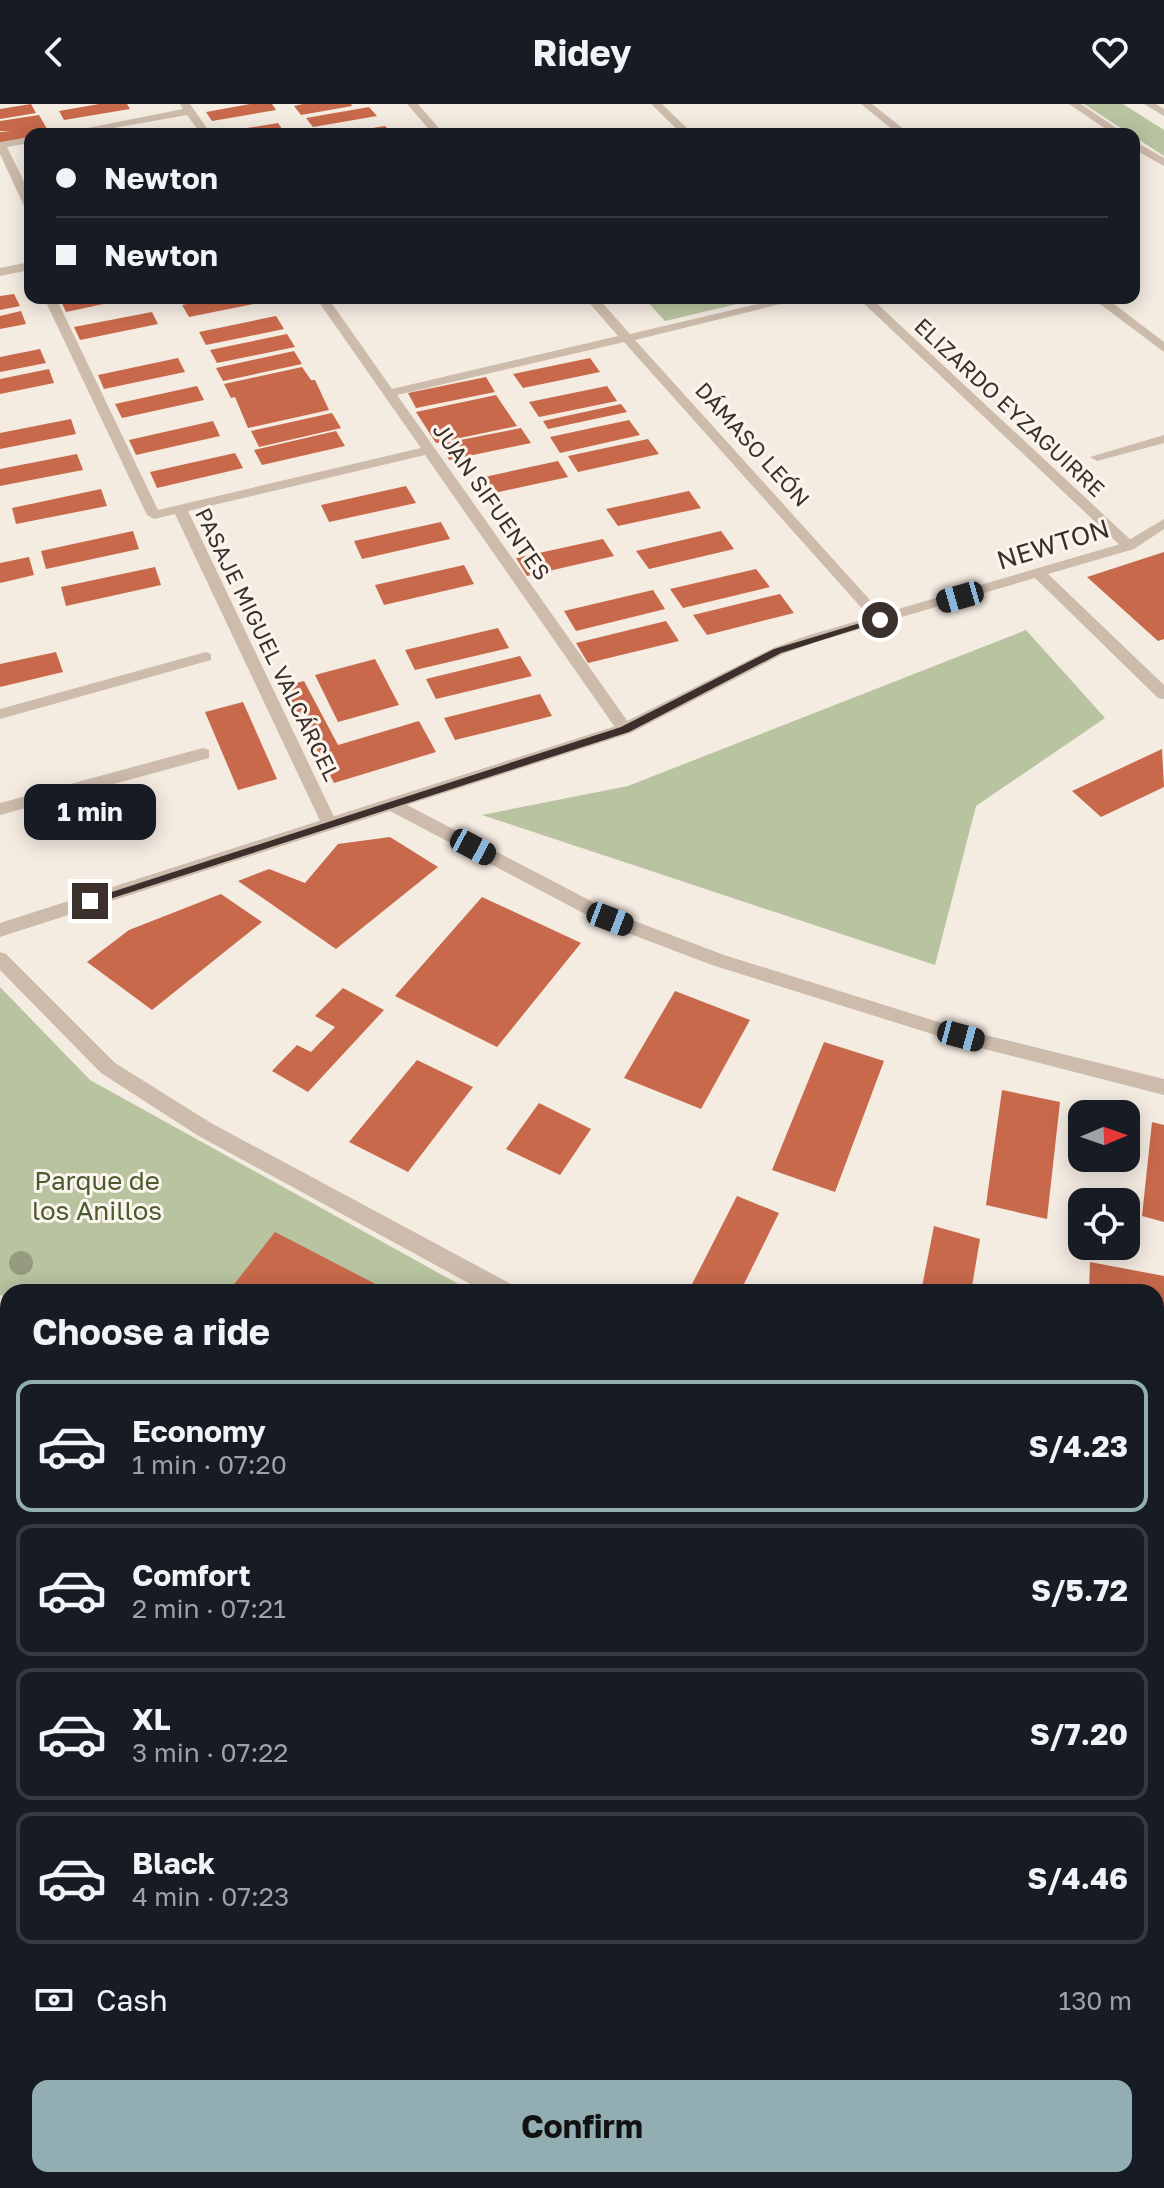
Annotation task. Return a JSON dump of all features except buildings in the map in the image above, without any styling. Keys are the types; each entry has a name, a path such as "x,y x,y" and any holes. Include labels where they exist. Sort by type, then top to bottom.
{"street":[{"path":"412,104 434,128"},
{"path":"656,104 682,128"},
{"path":"866,104 897,128"},
{"path":"1074,104 1111,128"},
{"path":"1149,104 1164,113"},
{"path":"90,128 187,107 202,128"},
{"path":"24,141 0,145 24,194"},
{"path":"1140,148 1164,163"},
{"path":"0,272 24,267"},
{"name":"PASAJE MIGUEL VALCÁRCEL","path":"53,304 154,515 180,509 329,823"},
{"name":"JUAN SIFUENTES","path":"326,304 625,729"},
{"name":"DÁMASO LEÓN","path":"597,304 880,620"},
{"path":"390,393 774,304"},
{"name":"ELIZARDO EYZAGUIRRE","path":"870,304 1129,546"},
{"path":"1106,304 1164,348"},
{"path":"1097,457 1164,439"},
{"path":"180,509 429,450"},
{"name":"NEWTON","path":"0,930 625,729 778,651 1129,546 1160,528"},
{"path":"1039,574 1164,694"},
{"path":"0,714 206,657"},
{"path":"0,809 203,754"},
{"path":"391,804 610,919 718,960 961,1036 1164,1087"},
{"path":"0,959 108,1068 204,1129 490,1284"}],"green space":[{"path":"1084,104 1123,104 1164,130 1164,156 1140,140 1140,128 1121,128"},
{"path":"649,304 737,304 665,321"},
{"path":"1026,630 1105,718 976,806 935,965 482,815 628,786"},
{"name":"Parque de los Anillos","path":"0,987 90,1080 459,1284 0,1284"}],"route":[{"path":"90,901 625,729 778,651 880,620"}]}
